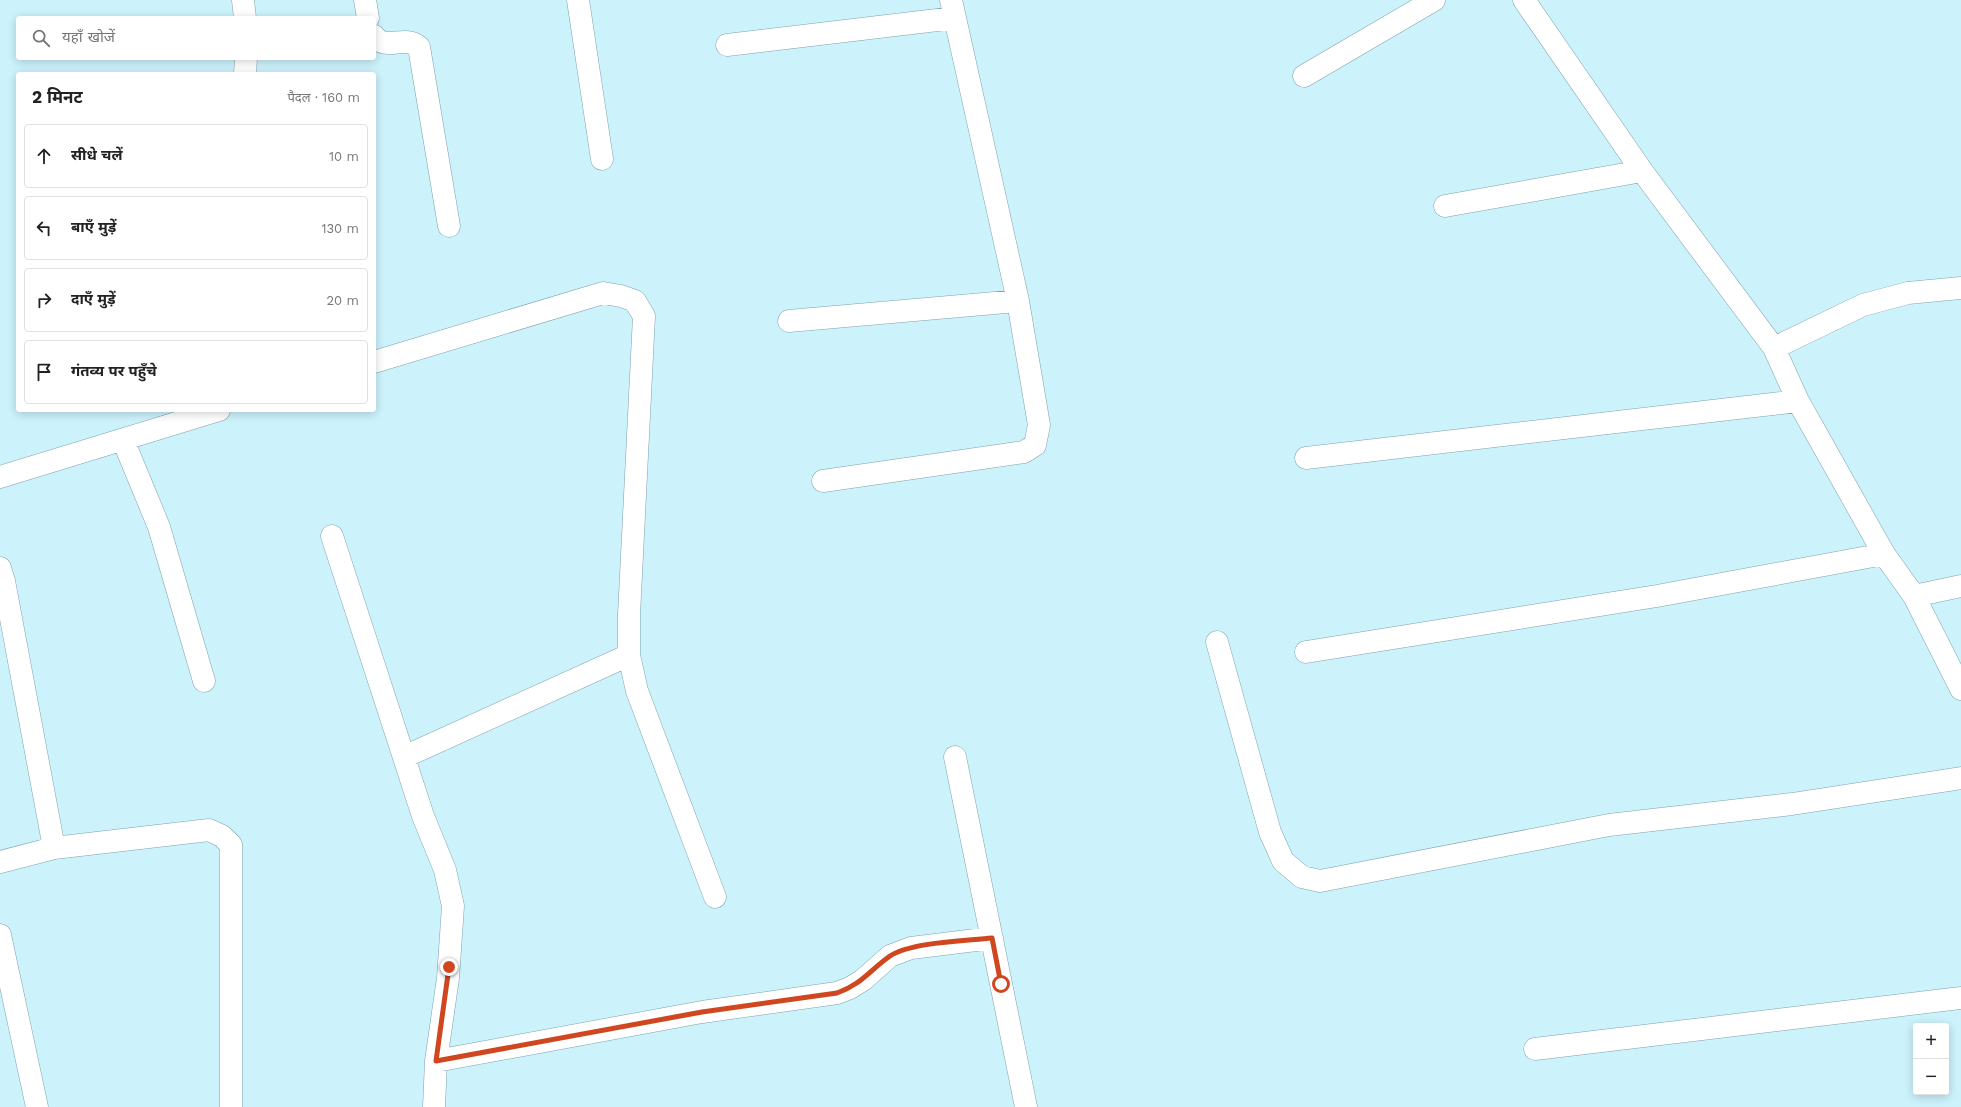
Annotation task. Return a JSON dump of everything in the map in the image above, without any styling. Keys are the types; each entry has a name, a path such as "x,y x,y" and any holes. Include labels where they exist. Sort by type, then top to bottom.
{"street":[{"path":"243,0 245,16"},
{"path":"365,0 368,16"},
{"path":"578,0 602,159"},
{"path":"1304,76 1434,0"},
{"path":"1524,0 1642,171 1774,348 1798,401 1884,554 1914,596 1961,689"},
{"path":"726,45 952,9 1018,301 1039,425 1035,446 1024,452 823,481"},
{"path":"376,38 378,41 386,44 406,41 414,42 419,47 449,226"},
{"path":"245,72 246,60"},
{"path":"1445,206 1642,171"},
{"path":"1774,348 1863,305 1908,293 1961,288"},
{"path":"376,361 603,293 621,296 635,301 644,316 629,615 629,655 637,691 651,731 715,897"},
{"path":"789,321 1018,301"},
{"path":"1306,458 1798,401"},
{"path":"0,478 213,412"},
{"path":"123,440 159,527 204,681"},
{"path":"332,536 423,816 445,870 453,906 448,978 436,1061 434,1107"},
{"path":"1306,652 1657,596 1884,554"},
{"path":"0,568 4,581 54,848"},
{"path":"1914,596 1961,586"},
{"path":"1217,642 1270,832 1283,861 1302,877 1320,881 1609,825 1792,804 1961,778"},
{"path":"404,757 629,655"},
{"path":"955,757 1026,1107"},
{"path":"0,862 54,848 209,830 222,836 231,846 231,1107"},
{"path":"0,935 37,1107"},
{"path":"436,1061 702,1012 837,993 850,988 863,980 890,956 901,951 911,948 992,938"},
{"path":"1535,1049 1961,998"}],"route":[{"path":"449,967 436,1061 702,1012 837,993 850,988 863,980 890,956 911,948 992,938 1001,984"}]}
